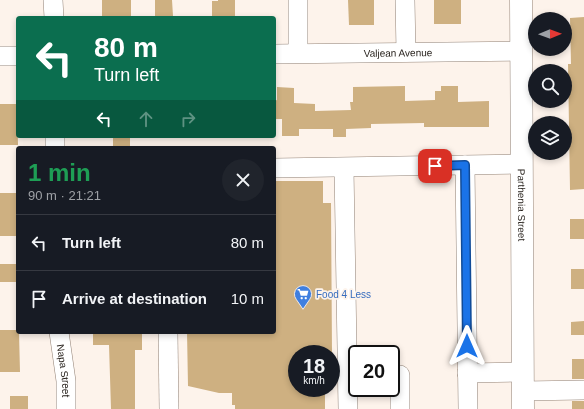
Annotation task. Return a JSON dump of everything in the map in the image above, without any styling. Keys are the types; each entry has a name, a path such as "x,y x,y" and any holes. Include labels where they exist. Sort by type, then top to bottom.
{"main road":[{"name":"Parthenia Street","path":"521,0 523,391"}],"street":[{"path":"53,0 54,16"},
{"path":"298,0 298,53"},
{"path":"405,0 406,52"},
{"name":"Valjean Avenue","path":"276,54 522,50"},
{"path":"0,56 16,56"},
{"path":"276,168 522,164"},
{"path":"465,165 468,409"},
{"path":"344,168 348,409"},
{"name":"Napa Street","path":"59,334 66,381 66,409"},
{"path":"168,334 169,409"},
{"path":"467,374 523,391 584,390"},
{"path":"400,397 400,409"}],"building":[{"path":"102,0 131,0 131,16 102,16"},
{"path":"155,0 172,0 173,16 155,16"},
{"path":"235,0 235,16 212,16 212,1"},
{"path":"348,0 374,0 374,25 349,25"},
{"path":"434,0 461,0 461,24 434,24"},
{"path":"584,17 584,189 570,190 570,160 572,160 572,116 569,116 569,108 572,108 572,18"},
{"path":"405,86 405,101 435,100 435,91 441,91 441,86 458,86 458,102 489,101 489,127 424,127 424,123 371,124 371,128 346,129 346,137 333,137 333,129 299,129 299,136 282,136 282,119 276,119 277,87 294,88 294,103 315,104 315,111 351,110 350,102 353,102 353,87"},
{"path":"0,104 16,104 16,138 18,138 18,145 0,145"},
{"path":"113,138 130,138 130,146 113,146"},
{"name":"Food 4 Less","path":"276,181 323,181 323,203 331,203 332,345 288,345 288,397 325,397 325,409 235,409 235,405 232,405 232,393 219,393 188,386 187,334 276,334"},
{"path":"0,193 16,193 16,236 0,236"},
{"path":"570,219 584,219 584,239 570,239"},
{"path":"0,264 16,264 16,282 0,282"},
{"path":"571,269 584,269 584,289 571,289"},
{"path":"584,321 584,335 571,335 571,322"},
{"path":"0,330 16,330 16,334 19,334 20,372 0,372"},
{"path":"93,334 142,334 142,350 135,350 135,409 111,409 109,345 93,345"},
{"path":"572,359 584,359 584,379 572,379"},
{"path":"10,396 28,396 28,409 10,409"},
{"path":"572,401 584,401 584,409 572,409"}],"place":[{"name":"Food 4 Less","path":"303,309"}],"route":[{"path":"435,166 465,165 467,346"}]}
